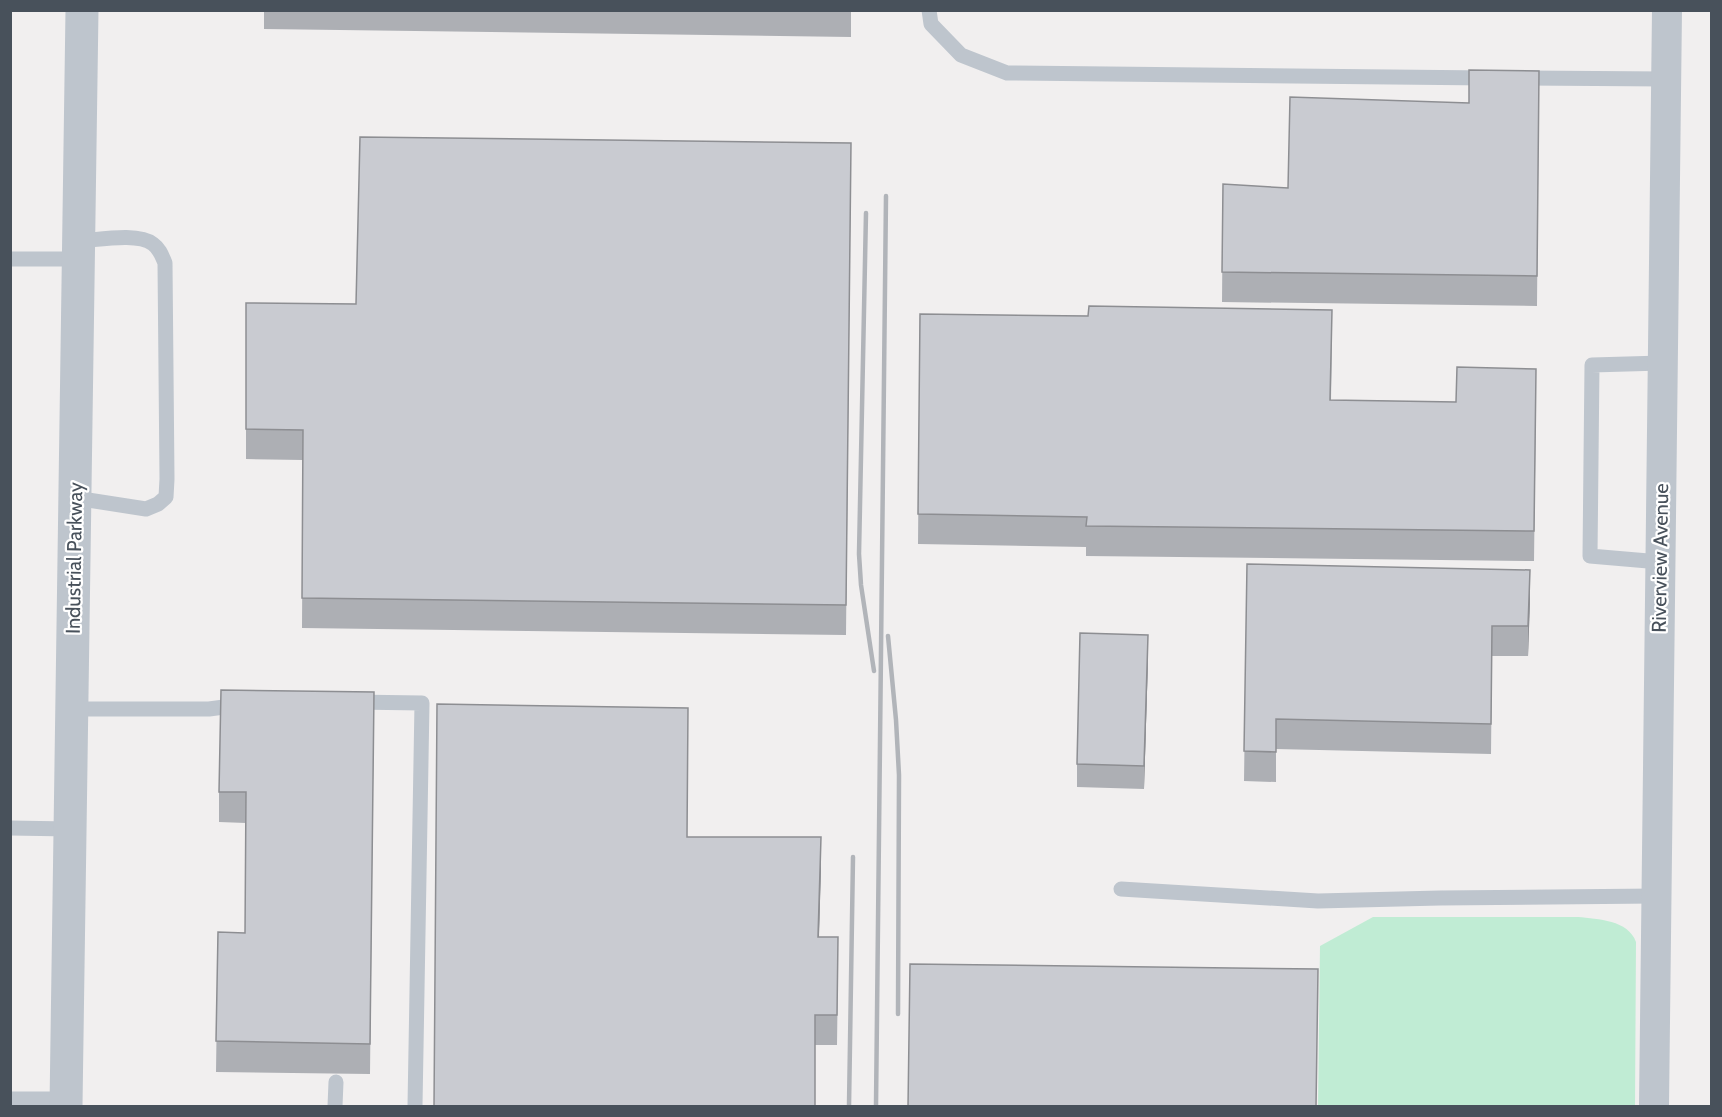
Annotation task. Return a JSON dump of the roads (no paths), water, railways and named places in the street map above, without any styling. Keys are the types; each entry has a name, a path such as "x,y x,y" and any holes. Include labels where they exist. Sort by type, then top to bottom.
{"street":[{"name":"Industrial Parkway","path":"66,1103 82,10"},
{"name":"Riverview Avenue","path":"1654,1107 1667,10"}],"lane":[{"path":"928,10 931,24 961,55 1007,73 1666,79"},
{"path":"10,259 79,250 132,237 152,242 161,252 165,263 166,497 158,504 146,509 75,498"},
{"path":"1660,562 1590,556 1592,365 1662,363"},
{"path":"341,701 422,703 415,1107"},
{"path":"72,709 209,709 251,704"},
{"path":"10,828 70,829"},
{"path":"1121,889 1318,901 1656,896"},
{"path":"335,1107 336,1082"},
{"path":"10,1099 66,1103"}],"railway":[{"path":"876,1106 886,196"},
{"path":"866,213 859,554 861,585 874,671"},
{"path":"888,636 899,775 898,1014"},
{"path":"849,1106 853,857"}]}
